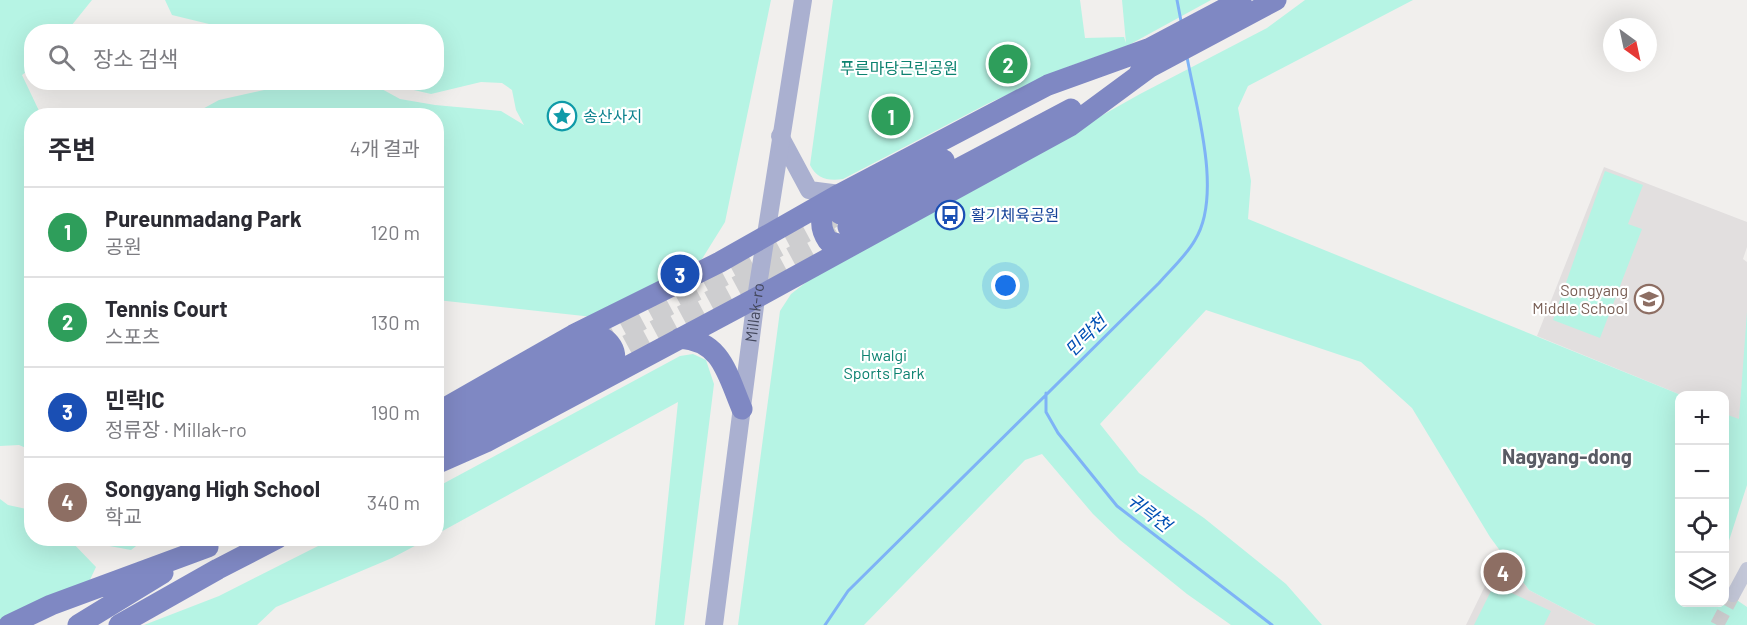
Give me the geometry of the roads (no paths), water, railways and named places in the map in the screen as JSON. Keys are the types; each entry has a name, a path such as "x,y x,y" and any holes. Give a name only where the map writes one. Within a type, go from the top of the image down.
{"highway":[{"path":"1208,26 1240,0"},
{"path":"444,424 602,360 680,338 756,298 844,220 1037,111 1149,58 1208,26 1276,0"},
{"path":"444,408 573,334 720,262 767,234 844,220 1070,126 1149,58"},
{"path":"444,448 602,360 616,358 609,342 599,334 573,334"},
{"path":"680,338 697,339 711,346 723,364 742,409"},
{"path":"444,460 486,442 602,360"},
{"path":"9,625 51,605 208,546"},
{"path":"78,625 211,546"},
{"path":"119,625 263,546"},
{"path":"141,625 218,569"}],"main road":[{"name":"Millak-ro","path":"714,625 756,298 802,0"},
{"path":"780,136 809,190 844,220"}],"street":[{"path":"1733,595 1747,569"}],"waterway":[{"name":"민락천","path":"1177,0 1181,21"},
{"name":"민락천","path":"825,625 848,591 1159,283 1195,240 1203,221 1207,199 1207,176 1201,125 1187,57"},
{"name":"귀락천","path":"1046,393 1046,412 1058,433 1117,506 1272,625"}],"tunnel":[{"path":"596,344 837,215"},
{"path":"600,360 848,227"},
{"path":"1717,625 1733,595"}],"place":[{"name":"Tennis Court","path":"1008,64"},
{"name":"송산사지","path":"562,116"},
{"name":"Pureunmadang Park","path":"891,116"},
{"name":"활기체육공원","path":"950,215"},
{"name":"민락IC","path":"680,274"},
{"name":"Songyang Middle School","path":"1649,299"},
{"name":"Songyang High School","path":"1503,572"}],"district":[{"name":"Nagyang-dong","path":"1567,457"}],"park label":[{"name":"푸른마당근린공원","path":"899,68"},
{"name":"Hwalgi Sports Park","path":"884,364"}]}
